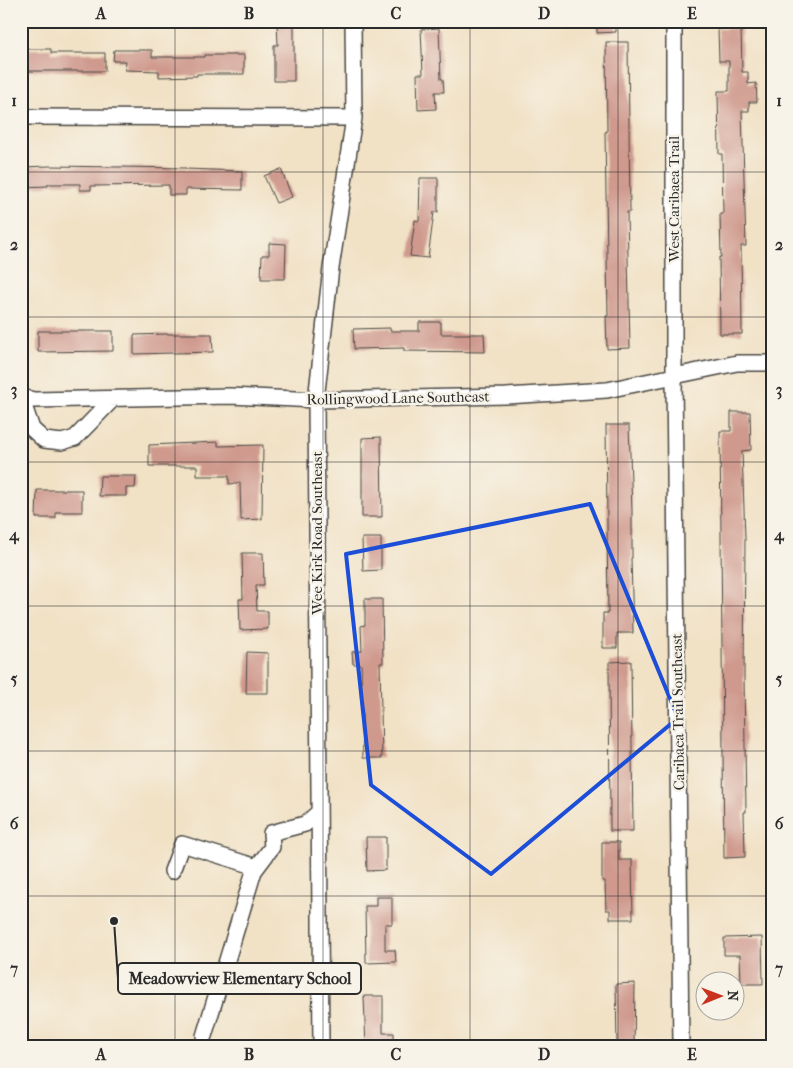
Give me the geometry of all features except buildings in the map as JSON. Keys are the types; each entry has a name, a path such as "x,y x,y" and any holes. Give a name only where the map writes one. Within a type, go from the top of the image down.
{"street":[{"name":"Wee Kirk Road Southeast","path":"321,1047 316,400 330,268 354,118 353,21"},
{"name":"West Caribaea Trail","path":"674,21 674,377"},
{"path":"21,117 354,118"},
{"name":"Rollingwood Lane Southeast","path":"21,397 34,400 230,396 316,400 506,396 598,391 737,363 772,363"},
{"name":"Caribaea Trail Southeast","path":"674,377 681,1047"},
{"path":"21,397 32,428 44,440 62,442 75,438 113,399"},
{"path":"204,1036 254,872 272,846 271,833 305,824 319,812"},
{"path":"172,871 182,844 258,867"}],"highlighted area":[{"path":"590,504 678,718 491,874 371,785 346,554"}],"place":[{"name":"Meadowview Elementary School","path":"114,921"}]}
